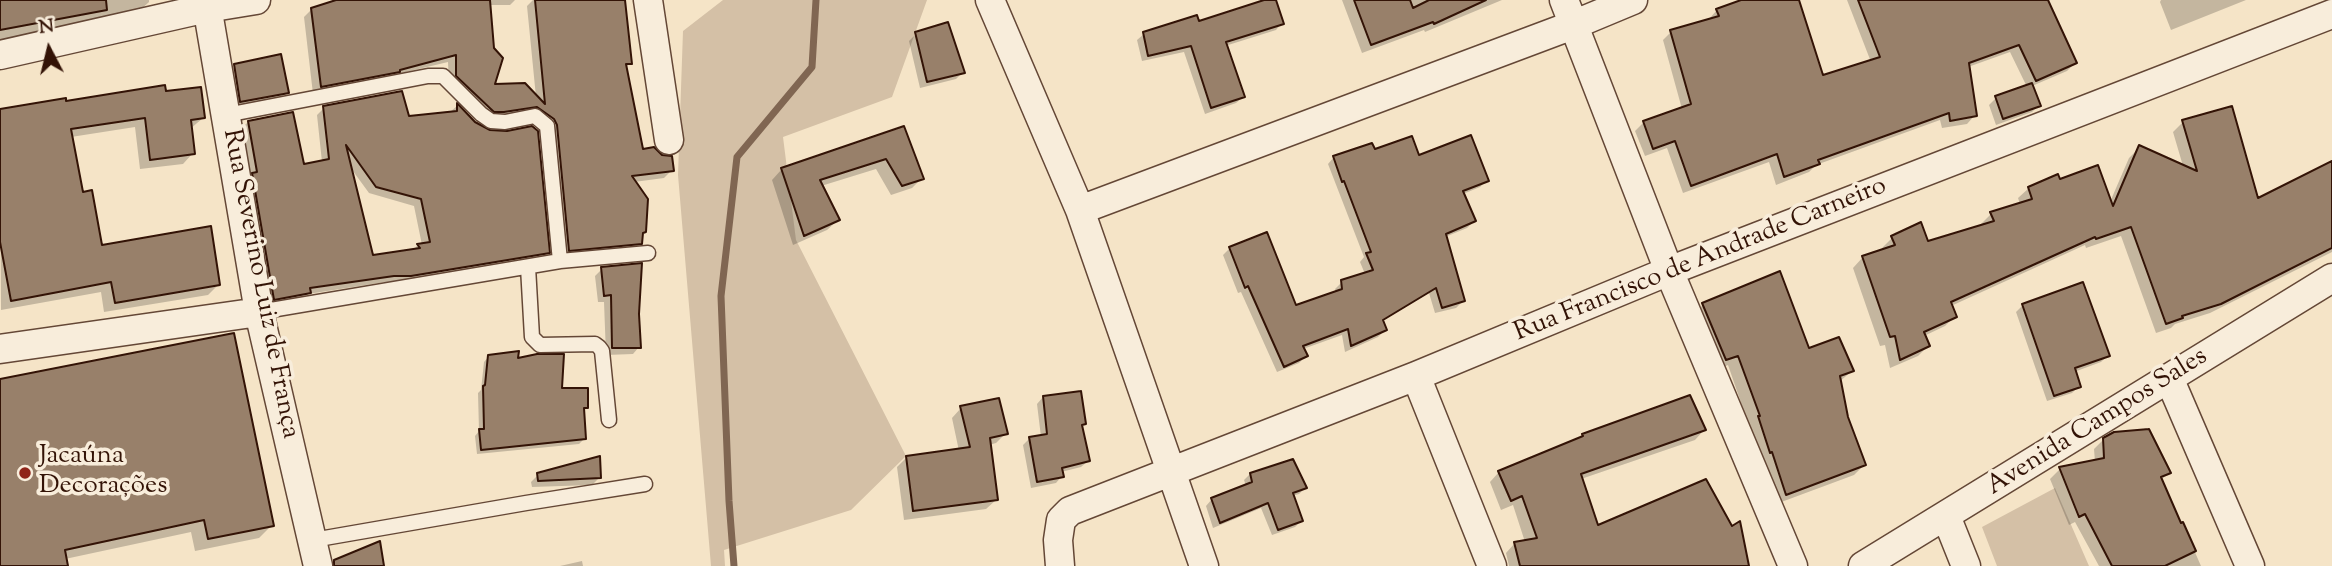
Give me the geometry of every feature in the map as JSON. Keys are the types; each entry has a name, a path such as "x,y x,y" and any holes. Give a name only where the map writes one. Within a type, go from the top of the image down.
{"street":[{"path":"0,55 207,4 256,0"},
{"path":"648,0 668,140"},
{"path":"990,0 1080,210 1204,566"},
{"path":"1080,210 1569,12 1633,0"},
{"name":"Rua Severino Luiz de França","path":"207,4 259,312 316,553"},
{"path":"1569,12 1670,271 1793,566"},
{"name":"Rua Francisco de Andrade Carneiro","path":"1060,566 1058,540 1061,520 1070,511 1416,376 1670,271 2332,14"},
{"name":"Avenida Campos Sales","path":"1863,566 2332,278"},
{"path":"0,349 259,312"},
{"path":"1416,376 1492,566"},
{"path":"2169,378 2250,566"},
{"path":"1946,516 1966,566"}],"lane":[{"path":"226,115 443,76 491,121 505,122 535,116 547,126 560,261"},
{"path":"259,312 560,261 648,253"},
{"path":"528,267 532,337 540,345 594,344 599,347 602,351 609,420"},
{"path":"316,553 526,502 645,484"}],"shaded area":[{"path":"723,0 927,0 892,97 783,137 796,240 906,456 851,510 724,550 725,566 711,566 678,175 683,31"},
{"path":"2055,488 2089,566 1997,566 1982,527"}],"building":[{"path":"0,0 106,0 107,10 0,30"},
{"path":"336,0 490,0 494,48 503,58 495,84 525,83 545,104 535,0 625,0 632,64 626,64 643,149 654,147 662,155 672,156 674,171 632,176 648,199 646,232 643,233 642,244 569,251 557,125 554,119 537,107 494,112 456,76 456,55 400,72 321,87 311,8"},
{"path":"1264,0 1276,0 1284,24 1226,42 1245,97 1211,108 1191,46 1148,56 1143,32 1197,15 1199,21"},
{"path":"1354,0 1410,0 1413,8 1429,0 1486,0 1434,24 1433,22 1371,45"},
{"path":"1741,0 1799,0 1823,75 1880,57 1858,0 2048,0 2077,63 2036,81 2019,45 1969,63 1977,116 1950,121 1949,113 1818,160 1820,164 1784,177 1777,154 1691,186 1675,141 1653,149 1643,121 1691,104 1670,30 1719,16 1716,9"},
{"path":"948,22 965,73 927,82 915,32"},
{"path":"281,54 289,93 240,102 234,64"},
{"path":"2032,83 2041,106 2003,119 1995,96"},
{"path":"165,85 166,91 201,87 205,118 191,120 195,154 150,160 145,118 71,129 83,192 92,190 102,245 211,226 220,285 115,303 111,282 11,301 0,242 0,109"},
{"path":"402,91 409,116 457,111 457,103 475,122 490,130 507,131 532,126 538,131 550,253 411,276 310,288 311,293 274,300 252,173 257,172 248,121 293,112 304,164 329,159 323,106","holes":["346,145 376,187 421,199 430,242 417,244 420,248 373,255"]},
{"path":"2232,106 2258,198 2332,161 2332,248 2221,304 2166,324 2131,227 2096,239 2095,237 1951,302 1957,317 1924,332 1930,346 1900,360 1895,336 1890,337 1862,256 1895,245 1891,236 1921,222 1928,241 1994,221 1990,212 2032,199 2028,187 2058,174 2060,179 2098,165 2113,206 2139,145 2197,171 2182,120"},
{"path":"904,126 924,179 902,186 886,159 820,180 840,220 804,236 781,168"},
{"path":"1471,135 1489,181 1463,191 1476,221 1446,234 1465,301 1442,308 1436,288 1383,320 1387,330 1351,346 1348,329 1303,346 1308,356 1284,367 1248,286 1245,288 1229,247 1267,232 1296,305 1342,289 1341,280 1373,270 1366,253 1371,252 1333,156 1372,143 1375,149 1412,136 1419,155"},
{"path":"642,263 639,314 641,348 612,348 611,295 604,296 601,267"},
{"path":"1780,271 1809,348 1839,337 1854,371 1840,376 1848,417 1866,465 1786,495 1738,356 1726,360 1702,303"},
{"path":"2083,282 2110,356 2075,368 2081,387 2054,396 2022,304"},
{"path":"234,333 274,526 208,539 204,520 65,550 68,566 0,566 0,379"},
{"path":"519,351 518,358 537,354 564,354 562,388 588,388 588,408 584,408 586,439 481,450 479,429 484,429 483,386 488,355"},
{"path":"1081,391 1086,424 1082,425 1090,461 1062,468 1064,477 1037,482 1029,437 1047,434 1043,396"},
{"path":"1690,395 1706,430 1581,474 1598,525 1706,479 1732,526 1740,521 1749,566 1520,566 1514,542 1537,538 1522,496 1511,501 1498,471 1583,436 1582,434"},
{"path":"999,398 1008,434 990,438 998,500 913,511 906,456 970,447 960,406"},
{"path":"2149,429 2171,473 2161,477 2196,551 2165,566 2112,566 2085,514 2079,517 2059,467 2104,458 2103,438 2114,432"},
{"path":"600,456 601,478 538,481 537,473"},
{"path":"1293,459 1307,488 1293,493 1303,521 1278,530 1268,503 1220,523 1211,498 1252,482 1250,473"},
{"path":"380,541 384,566 334,566 334,560"}],"waterway":[{"path":"734,566 721,296 737,157 812,67 816,0"}],"place":[{"name":"Jacaúna Decorações","path":"25,473"}]}
